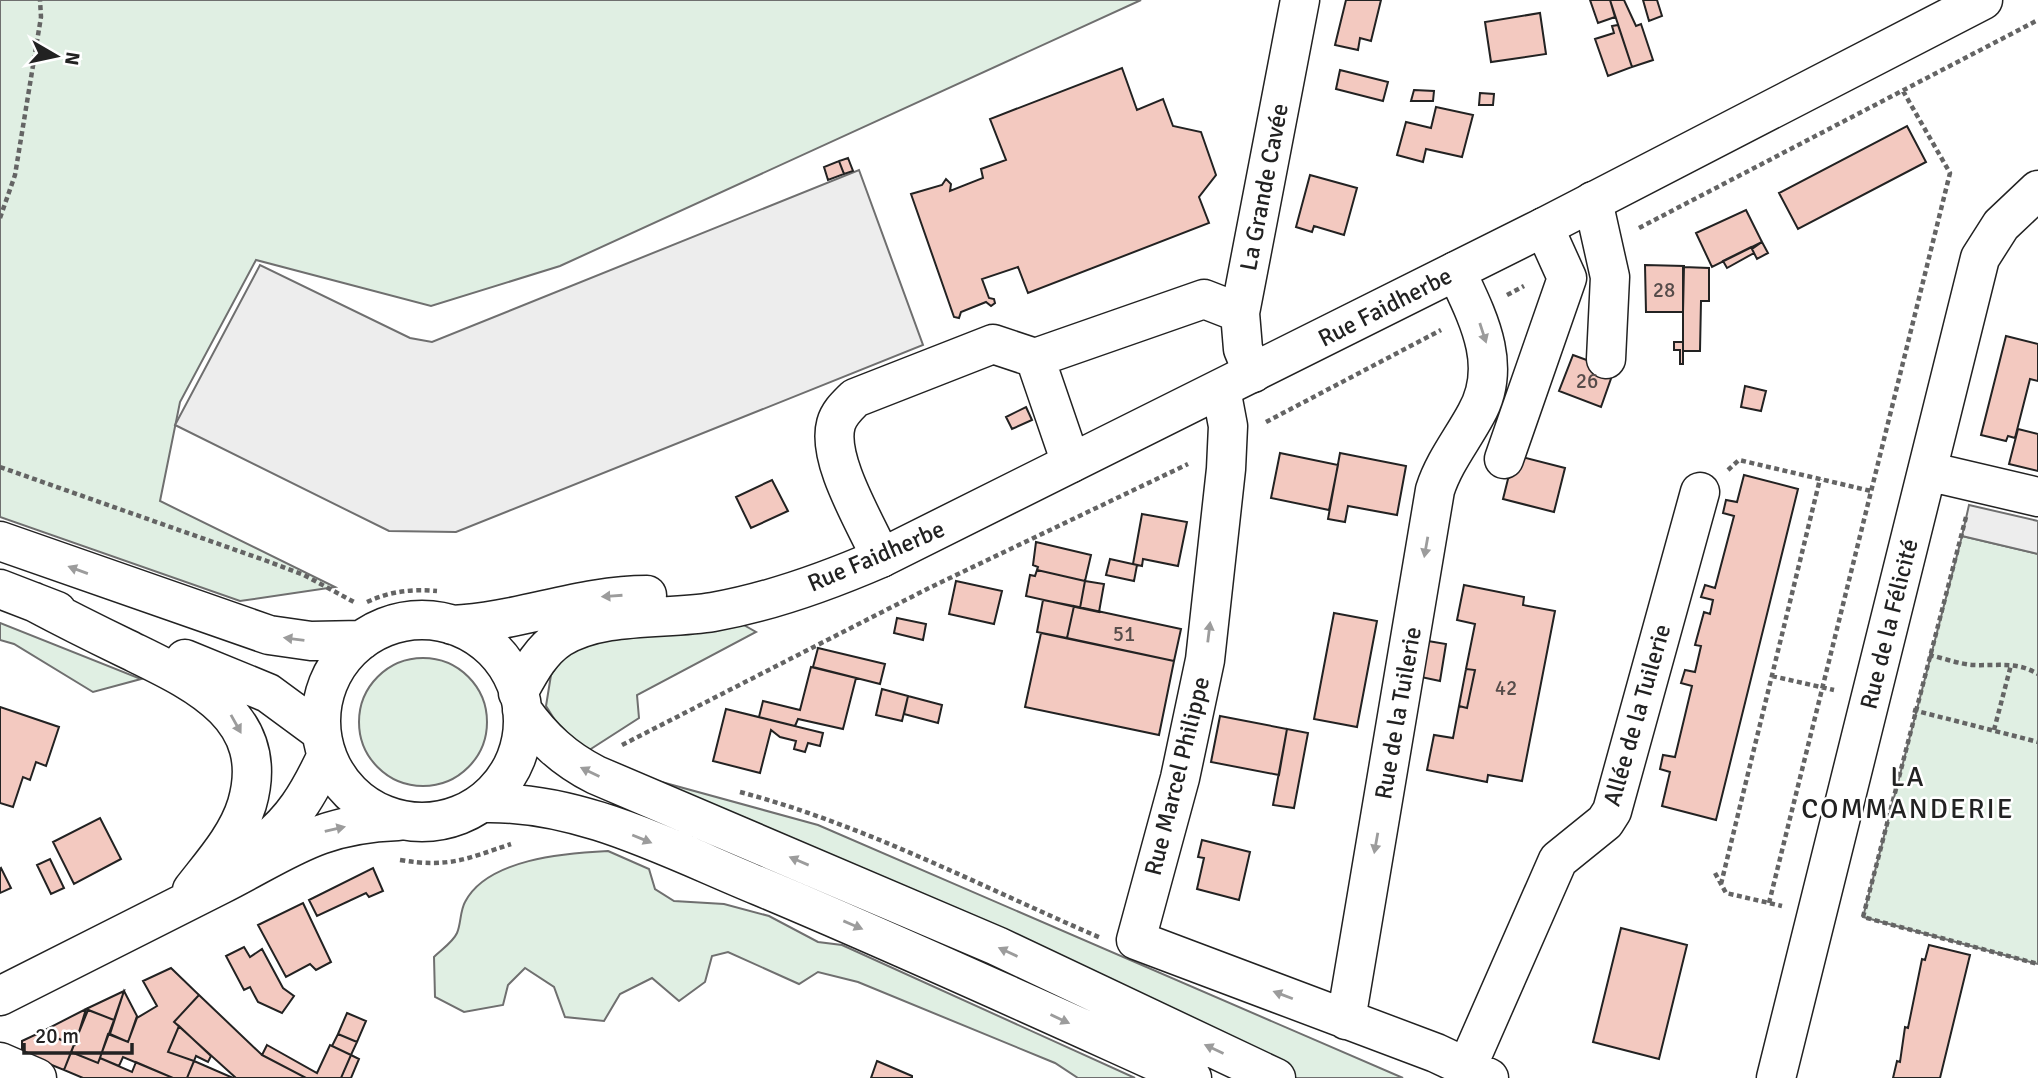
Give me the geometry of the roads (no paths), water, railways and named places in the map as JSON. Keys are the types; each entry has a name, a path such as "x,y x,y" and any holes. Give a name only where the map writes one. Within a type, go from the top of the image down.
{"main road":[{"name":"La Grande Cavée","path":"1237,381 1243,349 1240,313 1300,0"},
{"name":"Rue Faidherbe","path":"520,701 539,658 559,639 575,631 613,622 715,611 817,583 881,558 1544,227 1983,0"},
{"name":"Rue de la Félicité","path":"1776,1078 1980,258 2001,225 2038,190"},
{"path":"1593,201 1610,277 1606,359"},
{"path":"1504,459 1567,278 1544,227"},
{"name":"Rue de la Tuilerie","path":"1346,1020 1435,490 1447,460 1479,410 1487,381 1487,344 1456,271"},
{"path":"881,558 835,453 835,430 842,411 855,398 993,344 1035,358 1204,299 1240,313"},
{"path":"1035,358 1071,463"},
{"name":"Rue Marcel Philippe","path":"1237,381 1226,410 1228,445 1205,660 1180,778 1136,940 1346,1020"},
{"path":"1927,471 2038,497"},
{"name":"Allée de la Tuilerie","path":"1478,1073 1558,860 1605,822 1612,811 1700,492"},
{"path":"0,541 269,635 311,641 378,632 429,620 452,625 489,646 510,672 520,701 522,731 514,762 504,780 482,803 444,820 360,823 314,835 178,901 0,996"},
{"name":"Rue Faidherbe","path":"452,625 514,619 604,596 778,594"},
{"path":"17,595 247,683 284,703 324,744 337,776 361,802 381,814 403,821"},
{"path":"17,595 193,682 222,703 233,717 249,754 250,788 247,805 230,840 178,901"},
{"path":"178,901 261,844 292,819 310,791 324,744 324,697 332,675 345,656 378,632"},
{"path":"520,701 559,752 596,775 997,946 1276,1078"},
{"path":"482,803 527,803 560,809 613,827 860,928 1192,1078"},
{"path":"1346,1020 1478,1073"},
{"path":"0,1062 37,1078"}],"district":[{"name":"LA COMMANDERIE","path":"1908,792"}]}
